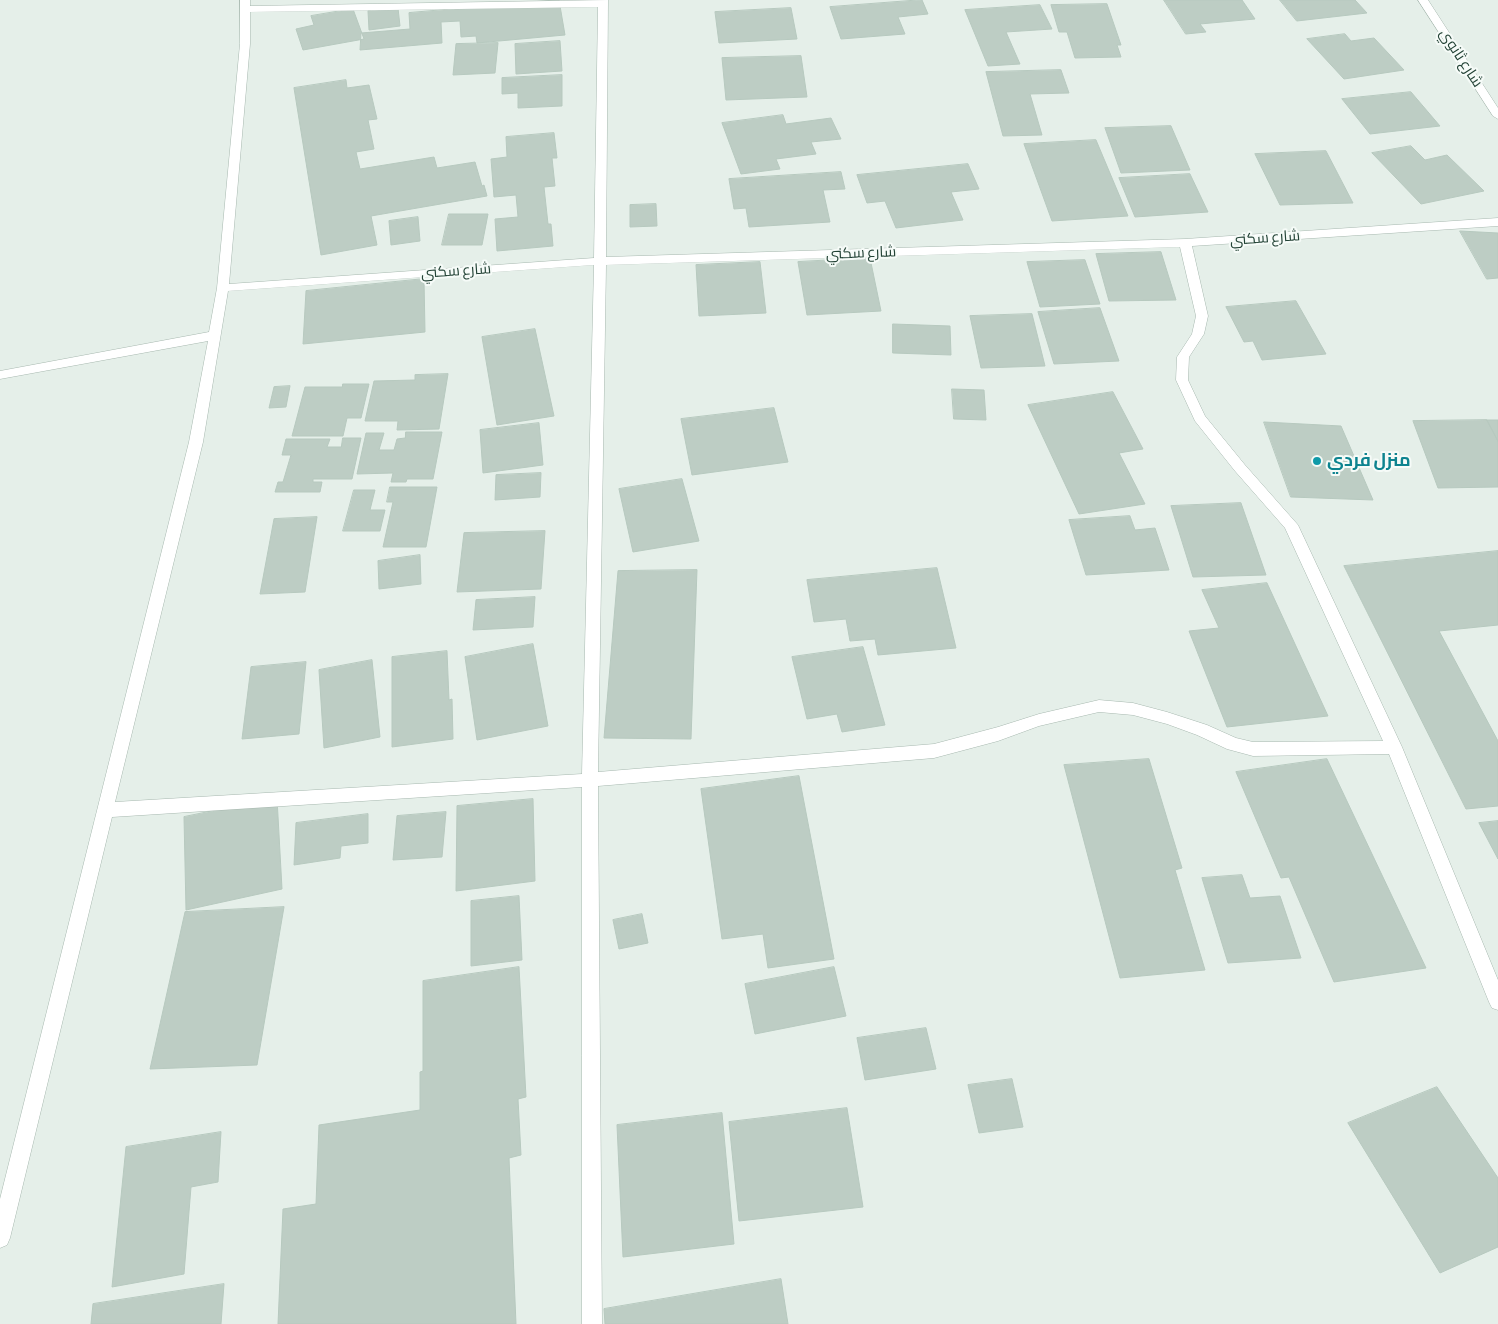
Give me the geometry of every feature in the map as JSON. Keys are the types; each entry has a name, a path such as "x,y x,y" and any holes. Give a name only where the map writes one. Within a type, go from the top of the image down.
{"street":[{"name":"شارع ثانوي","path":"1423,0 1498,116"},
{"path":"0,1238 196,442 223,288 244,53 245,4 603,2 590,780 592,1324"},
{"name":"شارع سكني","path":"223,288 600,261 1186,244 1498,222"},
{"path":"1186,244 1202,316 1198,334 1183,357 1182,380 1200,418 1240,468 1291,525 1394,747 1498,1002"},
{"path":"0,375 216,335"},
{"path":"105,810 590,780 934,751 998,734 1039,720 1099,706 1132,709 1167,718 1202,730 1233,744 1253,749 1394,747"}],"building":[{"path":"559,0 565,35 477,43 476,36 461,37 460,21 441,22 442,43 360,50 361,33 410,29 409,13"},
{"path":"922,0 928,14 898,17 905,34 841,39 830,7"},
{"path":"1164,0 1242,0 1255,19 1200,24 1206,32 1186,34"},
{"path":"1280,0 1355,0 1367,13 1297,21"},
{"path":"1107,4 1121,45 1117,45 1121,57 1075,58 1067,32 1059,32 1051,5"},
{"path":"1040,5 1052,29 1006,32 1020,64 988,66 965,10"},
{"path":"398,8 400,26 369,30 368,11"},
{"path":"791,8 797,39 719,43 715,12"},
{"path":"353,9 364,39 303,50 296,29 314,25 311,16"},
{"path":"1345,34 1351,41 1374,38 1404,70 1344,79 1307,39"},
{"path":"560,41 562,71 516,74 515,44"},
{"path":"498,43 495,73 453,75 456,44"},
{"path":"801,56 807,97 726,100 722,58"},
{"path":"1061,70 1069,93 1030,94 1042,135 1003,136 986,72"},
{"path":"562,75 562,106 518,108 518,93 502,94 502,78"},
{"path":"346,80 347,88 369,85 377,119 368,120 374,149 356,152 360,169 434,157 437,168 475,162 487,196 371,216 377,245 321,255 294,88"},
{"path":"1411,92 1440,126 1370,134 1342,99"},
{"path":"783,115 786,124 831,118 841,139 811,142 816,154 776,159 780,169 741,174 722,123"},
{"path":"1171,126 1190,170 1121,173 1105,128"},
{"path":"554,133 557,158 552,158 555,186 544,187 548,224 551,224 553,246 497,251 495,219 518,217 516,195 494,197 491,159 507,157 506,137"},
{"path":"1096,140 1128,216 1052,221 1024,144"},
{"path":"1411,146 1425,160 1447,155 1484,191 1421,204 1372,153"},
{"path":"1326,151 1353,203 1280,205 1255,154"},
{"path":"968,164 979,189 951,192 963,220 896,228 885,201 867,203 857,175"},
{"path":"841,172 845,189 823,190 830,222 749,227 746,208 734,209 729,179"},
{"path":"1190,174 1208,212 1135,217 1119,178"},
{"path":"656,204 657,226 630,227 630,205"},
{"path":"449,214 488,214 482,245 442,245"},
{"path":"418,217 420,241 391,245 389,221"},
{"path":"1460,231 1498,233 1498,278 1487,279"},
{"path":"1161,252 1176,300 1109,301 1096,254"},
{"path":"870,258 881,311 807,315 798,262"},
{"path":"1085,260 1100,304 1040,307 1027,262"},
{"path":"760,262 766,313 699,316 696,265"},
{"path":"424,279 425,332 303,344 306,291"},
{"path":"1296,301 1326,354 1262,360 1253,341 1244,342 1226,307"},
{"path":"1100,308 1119,361 1054,364 1038,312"},
{"path":"1032,314 1045,366 981,368 970,316"},
{"path":"893,324 950,326 951,355 893,353"},
{"path":"535,329 554,416 497,425 482,337"},
{"path":"448,374 439,429 397,430 398,421 365,421 374,381 415,380 415,375"},
{"path":"343,384 369,384 361,418 347,418 343,436 292,436 305,387 342,387"},
{"path":"290,386 286,407 269,408 274,387"},
{"path":"952,389 984,390 986,420 954,419"},
{"path":"1113,392 1143,449 1119,453 1145,504 1079,514 1028,405"},
{"path":"774,408 788,462 692,475 681,419"},
{"path":"1487,420 1498,420 1498,441"},
{"path":"1487,420 1498,441 1498,487 1438,488 1413,421"},
{"name":"منزل فردي","path":"1264,422 1341,426 1373,500 1291,497"},
{"path":"539,423 543,465 483,473 480,430"},
{"path":"406,432 442,432 433,479 407,479 406,482 391,482 393,473 357,474 366,433 384,433 379,450 394,450 397,439 405,438"},
{"path":"343,438 361,438 352,479 313,479 313,482 322,482 320,492 275,492 278,482 283,482 291,455 282,455 286,439 330,439 327,447 341,447"},
{"path":"541,473 540,497 495,500 496,475"},
{"path":"682,479 699,541 633,552 619,489"},
{"path":"390,487 437,487 426,547 383,547 393,502 387,502"},
{"path":"354,490 375,490 370,510 385,510 380,531 343,531"},
{"path":"1241,503 1266,575 1193,577 1171,506"},
{"path":"1130,516 1135,530 1155,528 1169,570 1086,575 1069,520"},
{"path":"317,517 305,592 260,594 274,519"},
{"path":"545,531 541,589 457,592 464,533"},
{"path":"1498,551 1498,625 1439,631 1498,741 1498,806 1466,809 1344,566"},
{"path":"420,555 421,584 379,589 378,561"},
{"path":"937,568 956,648 878,655 875,639 850,641 846,619 814,622 807,580"},
{"path":"697,570 691,739 604,738 618,571"},
{"path":"1267,583 1328,716 1227,727 1189,631 1219,628 1202,590"},
{"path":"535,597 533,627 473,630 476,600"},
{"path":"533,644 548,726 477,740 465,657"},
{"path":"863,647 885,725 842,732 837,714 807,719 792,657"},
{"path":"447,651 449,700 452,699 453,739 392,747 392,657"},
{"path":"372,660 380,737 324,748 319,670"},
{"path":"306,662 299,734 242,739 251,667"},
{"path":"1149,759 1182,868 1175,870 1205,970 1120,978 1064,765"},
{"path":"1327,759 1426,968 1334,982 1289,877 1281,878 1236,772"},
{"path":"799,776 834,959 768,968 763,934 722,939 701,789"},
{"path":"277,798 282,889 186,910 184,817"},
{"path":"533,799 535,881 456,891 457,806"},
{"path":"446,812 442,857 393,860 397,816"},
{"path":"368,814 368,843 341,846 340,858 294,865 296,823"},
{"path":"1498,821 1498,859 1479,823"},
{"path":"1242,875 1250,898 1280,896 1301,958 1228,963 1202,878"},
{"path":"519,896 522,960 471,966 471,901"},
{"path":"284,907 257,1065 150,1069 185,912"},
{"path":"642,914 648,943 619,949 613,920"},
{"path":"519,967 526,1097 518,1099 521,1155 509,1158 516,1324 278,1324 283,1209 316,1204 319,1125 420,1110 420,1072 423,1071 423,981"},
{"path":"834,967 846,1016 755,1034 745,984"},
{"path":"926,1028 936,1069 865,1080 857,1038"},
{"path":"1012,1079 1023,1127 979,1133 968,1085"},
{"path":"1437,1087 1498,1178 1498,1247 1440,1273 1348,1123"},
{"path":"847,1108 863,1207 739,1221 729,1122"},
{"path":"722,1113 734,1244 623,1257 617,1125"},
{"path":"221,1132 218,1182 191,1187 184,1274 112,1287 126,1147"},
{"path":"781,1279 788,1324 605,1324 604,1309"},
{"path":"224,1284 221,1324 91,1324 93,1304"}],"place":[{"name":"منزل فردي","path":"1317,461"}]}
